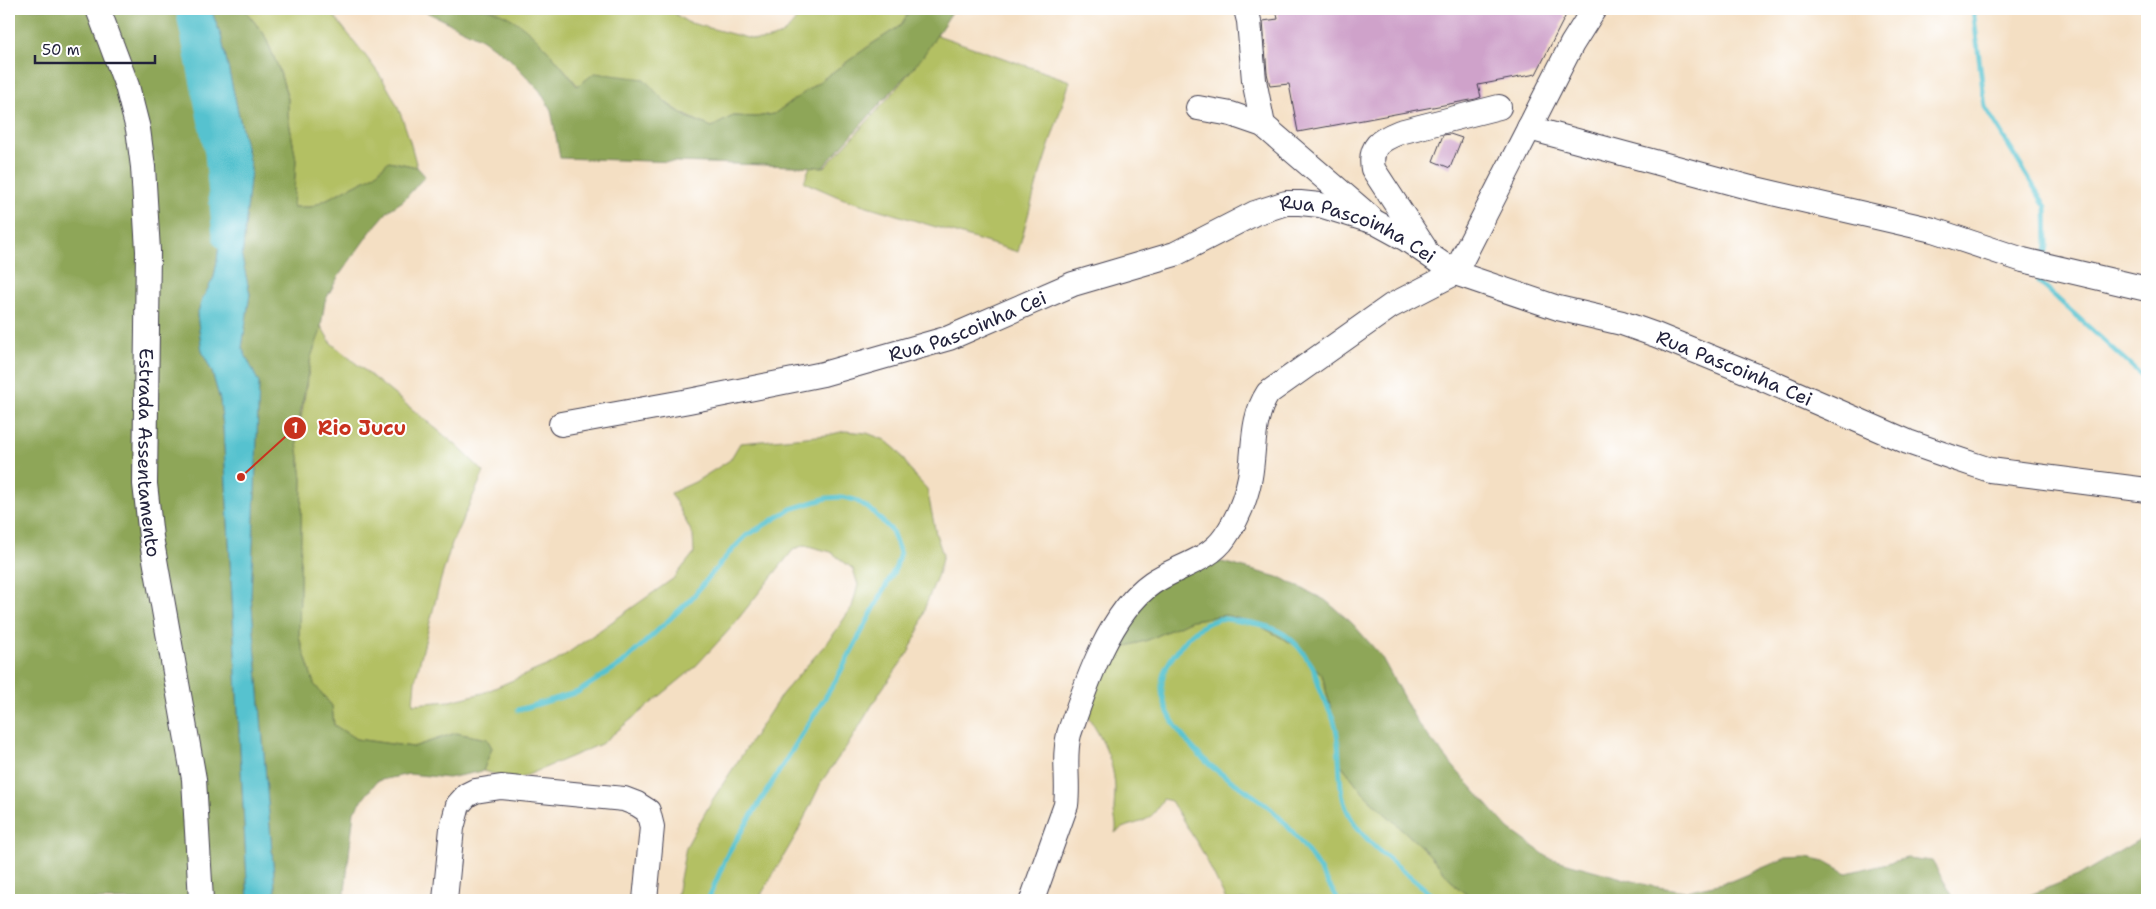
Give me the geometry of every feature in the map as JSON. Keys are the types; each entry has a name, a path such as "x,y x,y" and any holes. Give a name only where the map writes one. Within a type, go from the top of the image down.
{"street":[{"name":"Estrada Assentamento","path":"98,9 127,86 138,129 143,167 148,251 145,484 151,537 194,779 201,900"},
{"path":"1246,9 1249,21 1254,80 1263,125"},
{"path":"1032,900 1066,804 1068,790 1066,746 1069,734 1095,664 1111,631 1132,602 1150,584 1206,554 1219,545 1225,536 1242,504 1250,478 1256,420 1261,404 1268,393 1392,306 1455,273 1572,44 1594,9"},
{"path":"1198,108 1231,114 1263,125 1375,222"},
{"path":"1429,255 1373,169 1371,157 1376,145 1385,138 1400,132 1499,108"},
{"path":"1529,128 1751,188 1933,230 2023,260 2147,290"},
{"name":"Rua Pascoinha Cei","path":"561,424 823,374 949,338 1073,284 1175,254 1255,213 1286,203 1320,205 1375,222 1455,273 1558,308 1622,323 1639,329 1743,370 1908,442 1981,467 2023,475 2147,490"},
{"path":"445,900 452,828 458,805 467,795 475,791 501,787 624,800 637,804 648,811 652,827 645,900"}],"green space":[{"path":"480,8 501,13 514,20 538,40 577,86 595,73 644,79 667,104 687,117 712,127 733,116 756,117 774,114 900,26 911,9 954,9 921,59 823,167 560,158 551,110 540,91 510,59 482,39 420,9"},
{"path":"9,9 176,9 208,87 224,137 228,168 217,261 214,277 202,300 197,315 202,351 212,372 220,400 223,427 248,900 9,900"},
{"path":"211,9 244,9 264,34 279,69 288,99 288,116 296,160 293,207 311,207 373,176 389,161 417,167 425,176 403,201 389,210 371,231 338,277 325,301 320,333 311,357 297,443 302,478 299,637 314,684 332,706 334,725 356,739 413,747 456,733 487,739 492,748 483,771 448,778 409,774 377,781 354,811 344,900 276,900 251,596 259,384 242,348 250,294 242,258 251,169 221,36"},
{"path":"244,9 329,9 371,63 393,97 404,123 417,167 389,161 373,176 311,207 293,207 296,160 288,116 288,98 279,69 264,34"},
{"path":"487,9 668,9 687,22 755,40 763,40 783,33 794,23 801,9 911,9 900,26 774,114 756,117 733,116 712,127 674,108 658,96 644,79 627,79 578,86 538,41 515,23"},
{"path":"937,35 1070,81 1037,183 1018,252 841,198 804,182 810,166 825,167 898,87"},
{"path":"321,326 331,343 456,445 484,472 452,543 415,681 413,704 450,701 483,693 555,662 674,578 694,553 693,535 671,493 695,482 730,460 740,443 828,435 845,431 867,433 885,440 898,451 913,474 927,489 936,534 943,555 919,630 908,653 822,781 796,835 758,900 676,900 686,847 711,802 782,694 831,638 852,607 858,585 853,569 831,552 804,545 793,550 730,629 693,669 601,744 516,780 483,771 492,748 487,739 456,733 413,747 356,739 334,725 332,706 314,684 299,637 302,478 297,443 311,357"},
{"path":"1222,562 1281,578 1325,600 1352,623 1381,656 1418,724 1458,772 1509,829 1549,858 1651,886 1686,891 1731,881 1786,858 1808,857 1825,861 1847,873 1907,858 1932,861 1955,900 1477,900 1457,887 1429,854 1365,795 1340,763 1337,731 1322,675 1296,646 1255,623 1226,615 1192,620 1148,640 1106,654 1131,603 1198,564"},
{"path":"1226,615 1255,623 1296,646 1322,675 1337,731 1340,763 1365,795 1429,854 1457,887 1477,900 1226,900 1202,851 1171,801 1163,799 1151,816 1141,822 1122,828 1115,833 1113,771 1098,733 1087,715 1106,654 1148,640 1192,620"},
{"path":"2147,835 2147,900 2017,900 2078,876"}],"water":[{"path":"176,9 211,9 221,36 251,169 242,258 250,294 242,348 259,383 251,596 276,900 248,900 223,427 220,400 212,372 202,351 197,315 202,300 214,277 228,168 224,137 208,87"}],"building":[{"path":"1276,9 1562,9 1565,17 1536,74 1478,85 1481,97 1476,99 1298,132 1289,84 1270,86 1267,73 1263,21 1278,19"},
{"path":"1450,134 1462,138 1450,168 1433,161 1443,135"}],"waterway":[{"path":"190,9 219,153 227,236"},
{"path":"1973,9 1985,107 2046,207 2047,246 2044,260"},
{"path":"2042,271 2039,282 2147,380"},
{"path":"518,710 578,692 624,662 690,600 730,552 746,536 791,509 827,498 842,497 855,500 871,510 892,531 900,553 896,567 836,680 728,853 708,900"},
{"path":"1338,900 1310,854 1275,813 1260,800 1210,765 1190,746 1172,721 1162,693 1162,679 1167,666 1188,637 1210,622 1226,619 1267,626 1291,639 1304,654 1313,668 1335,723 1343,797 1351,818 1380,852 1437,900"}],"place":[{"name":"Rio Jucu","path":"241,477"}]}
